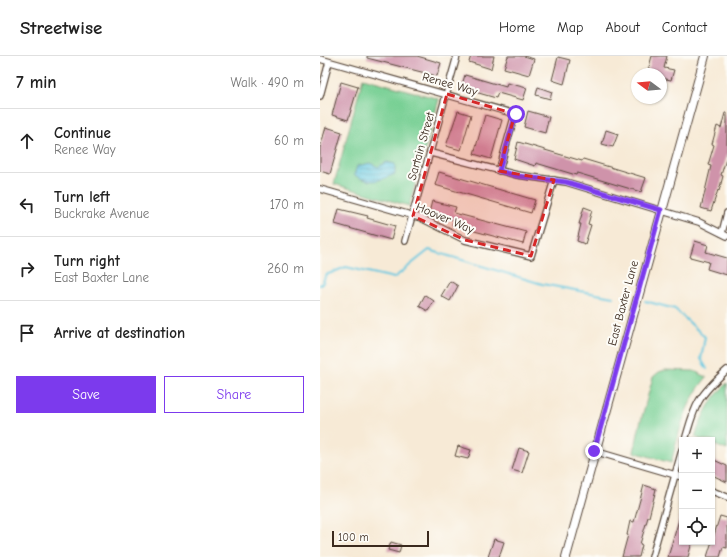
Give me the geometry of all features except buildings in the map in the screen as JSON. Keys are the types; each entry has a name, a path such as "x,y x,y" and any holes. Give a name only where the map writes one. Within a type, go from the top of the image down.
{"main road":[{"name":"East Baxter Lane","path":"566,557 594,451 705,56"}],"street":[{"name":"Sartain Street","path":"405,241 431,153 457,56"},
{"name":"Renee Way","path":"320,59 516,114 499,171"},
{"path":"320,96 330,62"},
{"path":"431,153 517,176 566,182 700,222 724,234 727,213"},
{"name":"Hoover Way","path":"320,189 421,218 465,240 531,256 554,180"},
{"path":"686,437 691,417 699,401 709,388 727,370"},
{"path":"594,451 679,476"},
{"path":"652,557 679,460"},
{"path":"715,492 727,497"}],"highlighted area":[{"path":"447,94 515,114 499,171 554,180 531,256 465,240 413,216"}],"green space":[{"path":"363,78 439,99 409,206 334,184"},
{"path":"665,370 694,371 707,377 699,387 688,407 680,428 671,463 634,452 653,377 659,372"},
{"path":"727,383 727,450 715,445 715,437 695,437 707,408"}],"water":[{"path":"387,162 395,164 395,174 384,179 370,181 354,175 357,166 370,163 378,167"}],"waterway":[{"path":"320,285 322,284 326,275 346,267 394,278 429,250 542,284 613,297"},
{"path":"645,301 675,309 705,337 701,359 707,369"}],"route":[{"path":"516,114 499,171 517,176 566,182 661,210 594,451"}]}
